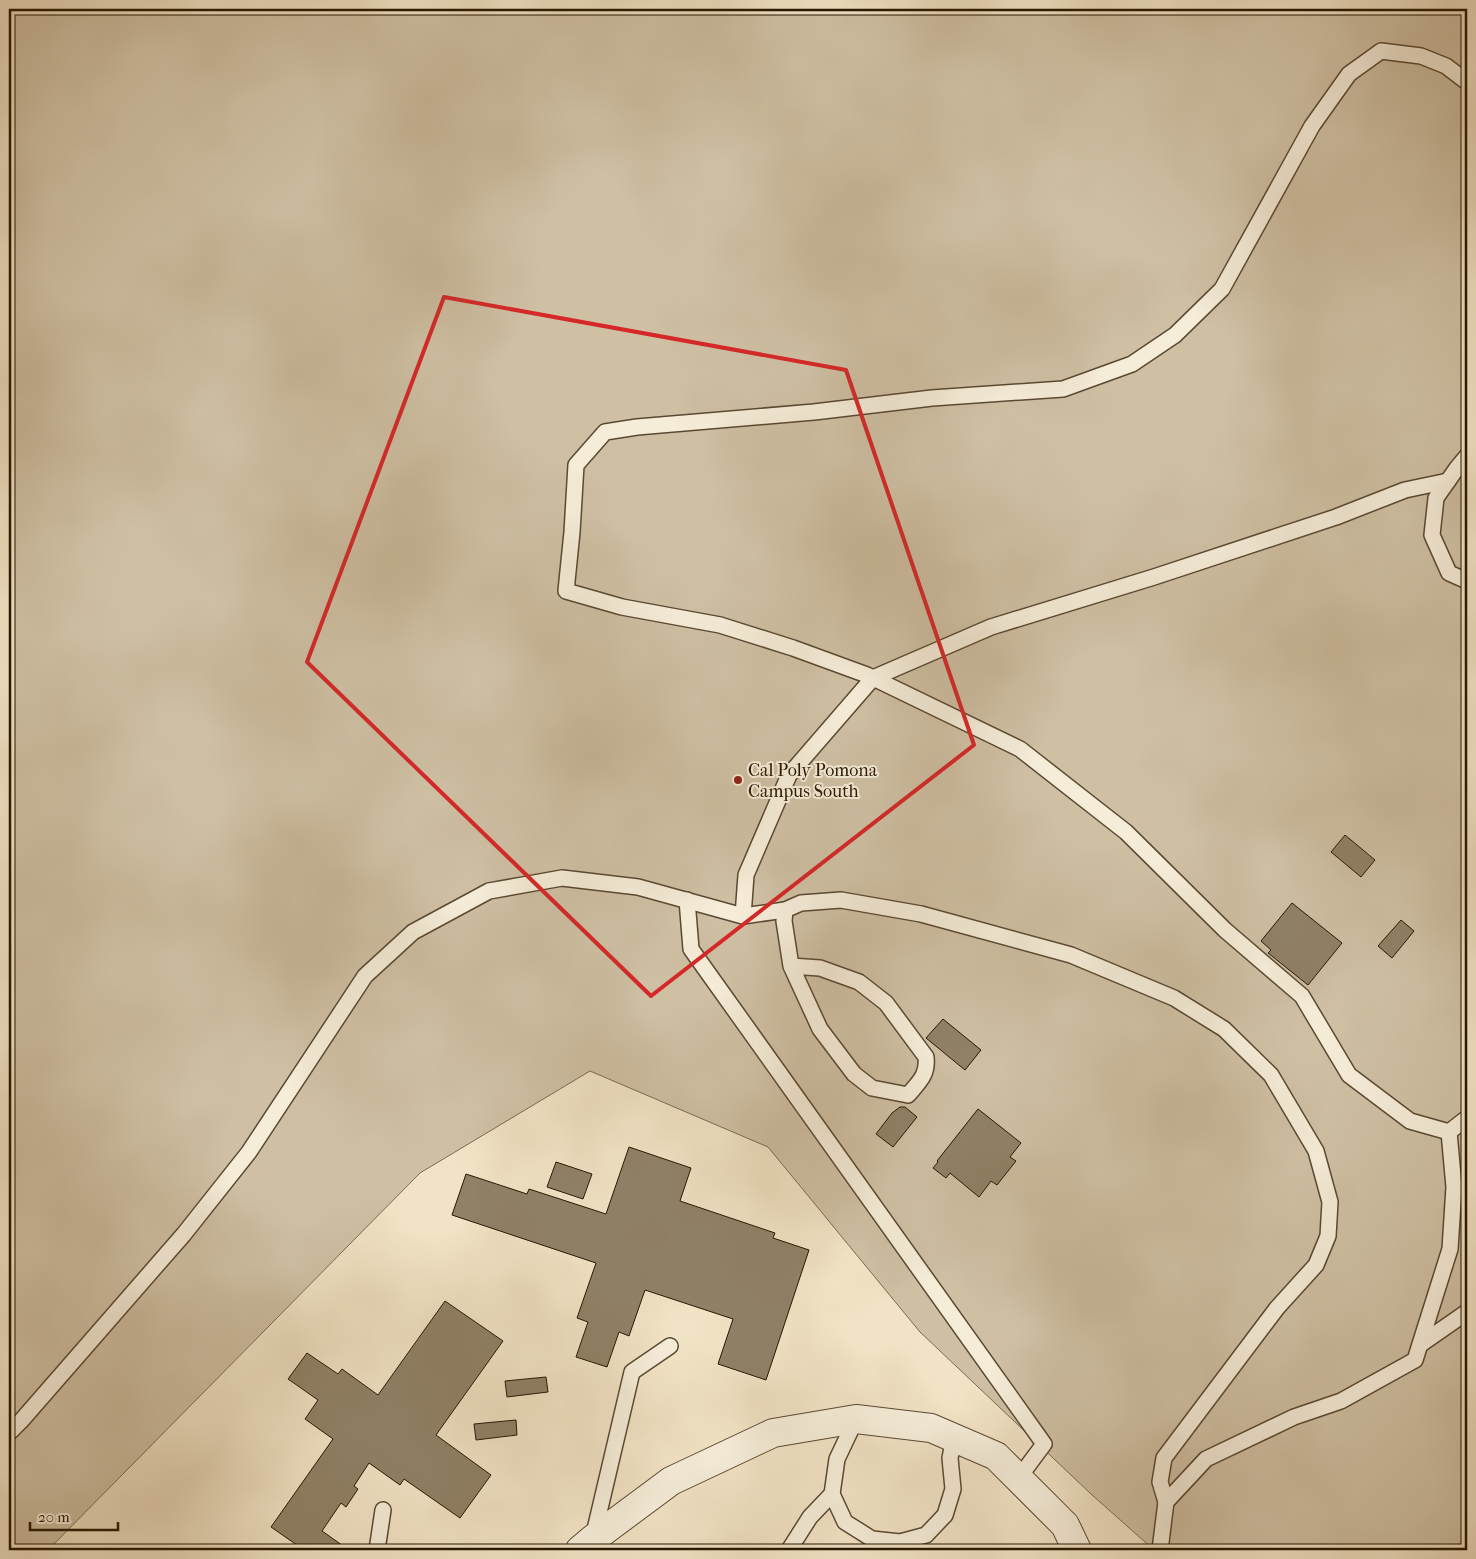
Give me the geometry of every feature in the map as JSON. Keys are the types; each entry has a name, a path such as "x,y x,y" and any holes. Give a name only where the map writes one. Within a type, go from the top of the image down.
{"street":[{"path":"586,1544 671,1481 773,1433 856,1419 931,1428 996,1456 1065,1525 1077,1550"}],"lane":[{"path":"1449,1132 1410,1122 1349,1075 1302,996 1225,930 1126,832 1020,749 873,678 793,648 720,625 622,607 566,590 576,465 605,432 638,427 814,412 932,398 1063,389 1132,364 1175,335 1222,290 1312,126 1349,74 1381,51 1421,56 1446,66 1467,82"},
{"path":"1467,456 1436,498 1432,535 1449,572 1467,581"},
{"path":"743,916 746,875 789,775 873,678 991,628 1336,518 1405,490 1448,481"},
{"path":"9,1433 184,1234 249,1152 365,976 413,932 489,891 562,878 638,887 743,916 786,910 802,903 841,900 921,914 1071,955 1174,998 1224,1029 1271,1074 1316,1151 1330,1202 1328,1236 1316,1265 1277,1308 1164,1458 1160,1482 1166,1502 1160,1550"},
{"path":"687,900 691,949 1044,1444 1018,1479"},
{"path":"786,910 784,921 791,966 820,1029 854,1074 872,1088 908,1095 923,1078 927,1068 926,1057 886,1003 859,982 820,968 791,966"},
{"path":"1449,1132 1467,1118"},
{"path":"1166,1502 1206,1459 1294,1417 1341,1401 1415,1360 1450,1249 1454,1187 1449,1132"},
{"path":"1421,1344 1467,1312"},
{"path":"586,1544 632,1372 670,1346"},
{"path":"856,1419 837,1459 832,1494 845,1522 872,1539 900,1542 926,1535 945,1515 953,1489 950,1458 954,1438"},
{"path":"789,1550 810,1517 832,1494"},
{"path":"377,1550 383,1510"}],"highlighted area":[{"path":"444,297 846,370 974,745 651,996 307,662"}],"shaded area":[{"name":"Cal Poly Pomona Campus South","path":"9,9 1467,9 1467,1550 1154,1550 1091,1494 920,1332 768,1147 590,1071 420,1173 48,1550 9,1550"}],"building":[{"path":"1345,835 1375,860 1361,877 1331,852"},
{"path":"1292,903 1342,943 1308,985 1268,953 1271,950 1261,941"},
{"path":"1401,920 1414,931 1392,958 1378,946"},
{"path":"943,1019 981,1050 965,1070 926,1038"},
{"path":"900,1107 905,1107 917,1117 893,1147 876,1134 892,1113"},
{"path":"978,1109 1021,1143 1010,1157 1016,1161 997,1185 991,1181 979,1197 950,1173 946,1178 933,1168"},
{"path":"629,1147 691,1168 680,1201 775,1233 773,1238 809,1250 766,1380 718,1364 733,1319 645,1290 629,1336 619,1332 607,1367 576,1357 588,1322 577,1318 596,1263 452,1215 466,1174 527,1194 529,1189 606,1214"},
{"path":"556,1162 592,1174 583,1199 547,1187"},
{"path":"445,1301 503,1341 436,1435 491,1475 460,1518 404,1479 400,1485 369,1463 354,1486 358,1489 346,1507 341,1503 322,1531 349,1550 304,1550 271,1527 333,1439 305,1419 318,1400 288,1379 307,1353 338,1374 342,1369 378,1395"},
{"path":"546,1377 548,1392 507,1397 505,1381"},
{"path":"516,1420 517,1435 476,1440 474,1424"}],"place":[{"name":"Cal Poly Pomona Campus South","path":"738,780"}]}
